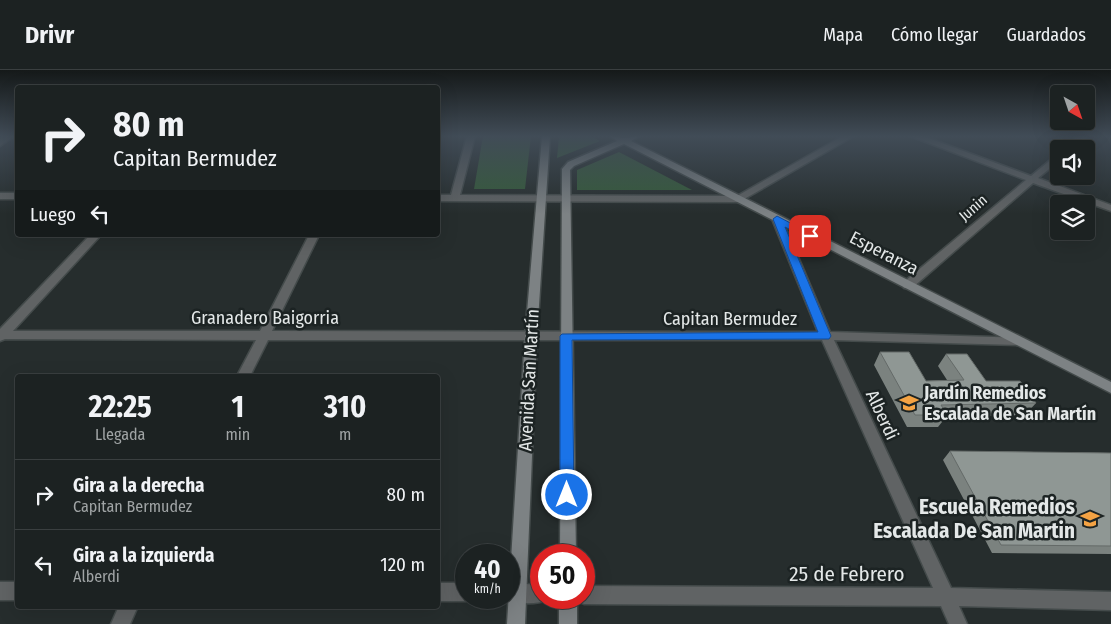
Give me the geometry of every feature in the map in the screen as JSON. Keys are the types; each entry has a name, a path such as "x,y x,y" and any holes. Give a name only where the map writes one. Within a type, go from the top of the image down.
{"main road":[{"name":"Avenida San Martín","path":"516,544 545,162"},
{"name":"Avenida San Martín","path":"568,544 565,199 566,169 574,162"},
{"name":"Esperanza","path":"668,162 738,200 1111,388"},
{"name":"Avenida San Martín","path":"515,609 516,624"},
{"path":"568,609 568,624"}],"street":[{"path":"455,198 464,162"},
{"path":"440,198 738,200 805,162"},
{"path":"984,162 1111,208"},
{"name":"Junin","path":"908,285 1050,163"},
{"path":"0,196 15,196"},
{"name":"Alberdi","path":"777,219 826,336 958,624"},
{"path":"0,336 94,237"},
{"path":"245,374 313,237"},
{"name":"Granadero Baigorria","path":"0,336 531,336"},
{"name":"Capitan Bermudez","path":"531,336 826,336 1019,341"},
{"path":"0,591 15,591"},
{"path":"440,592 455,592"},
{"name":"25 de Febrero","path":"595,595 945,597 1111,601"},
{"path":"120,624 128,609"}],"green space":[{"path":"479,162 528,162 525,189 474,189"},
{"path":"596,162 638,162 692,190 577,190 577,170"}],"building":[{"path":"880,352 909,352 926,381 964,380 946,354 967,354 986,381 1020,381 1036,403 941,405 947,415 915,415"},
{"path":"950,451 1111,453 1111,546 1001,545"}],"place":[{"name":"Jardín Remedios Escalada de San Martín","path":"909,403"},
{"name":"Escuela Remedios Escalada De San Martin","path":"1090,519"}],"route":[{"path":"567,495 566,336 826,336 777,219 810,236"}]}
